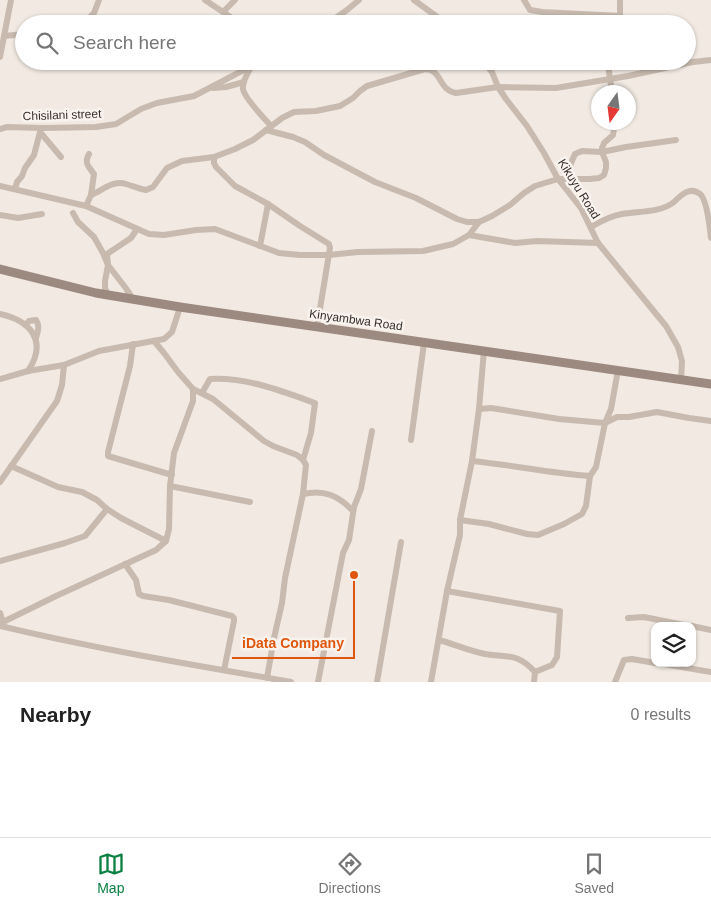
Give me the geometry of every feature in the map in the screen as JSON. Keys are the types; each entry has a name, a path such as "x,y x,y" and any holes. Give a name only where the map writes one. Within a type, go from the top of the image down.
{"street":[{"path":"0,57 11,0"},
{"path":"92,15 99,0"},
{"path":"205,0 229,15"},
{"path":"224,11 235,0"},
{"path":"339,15 360,0"},
{"path":"414,0 435,15"},
{"path":"524,0 530,10 600,15"},
{"path":"620,0 620,15"},
{"path":"4,36 15,35"},
{"path":"696,62 711,60"},
{"name":"Chisilani street","path":"0,128 96,127 116,124 157,103 194,96 243,70"},
{"path":"252,70 244,82 243,91 269,128 305,142 324,155 374,182 416,198 457,219 468,222 479,222 492,216 535,186 558,179 599,178 604,175 606,162 602,148 604,143 613,135 614,130"},
{"path":"91,195 112,184 124,183 146,190 153,187 167,168 182,161 214,157 234,149 247,143 282,118 294,112 316,111 340,106 367,86 425,70 435,72 444,88 449,92 456,93 498,88 556,88 652,70"},
{"name":"Kikuyu Road","path":"490,70 498,88 528,126 558,179 581,208 598,243 670,333 678,347 682,361 681,380"},
{"path":"609,70 611,85"},
{"path":"210,88 226,87 244,82"},
{"path":"15,189 17,182 34,155 40,132 61,157"},
{"path":"567,179 575,154 582,151 602,152 676,140"},
{"path":"86,206 91,195 94,174 87,165 86,159 89,154"},
{"path":"214,157 216,167 235,186 268,204 329,244 330,248 317,327"},
{"path":"0,186 86,206 149,234 164,235 215,228 279,253 300,255 423,251 453,244 469,235 479,222"},
{"path":"590,227 606,218 621,214 646,212 666,207 673,203 680,195 693,191 703,196 708,212 711,238"},
{"path":"260,246 268,204"},
{"path":"73,213 78,222 94,236 108,265 133,299"},
{"path":"0,215 18,218 42,214"},
{"path":"108,295 105,288 108,265 107,254 131,238 137,228"},
{"path":"469,235 515,243 538,241 598,243"},
{"name":"Kinyambwa Road","path":"0,269 96,293 180,308 711,384"},
{"path":"0,379 28,371 64,365 99,351 164,339 172,332 180,308"},
{"path":"0,314 25,325 36,338"},
{"path":"25,325 29,321 36,320 39,329 36,338 37,350 28,371"},
{"path":"154,341 193,389 213,399 264,441 297,455 306,465 303,494 285,578 267,678"},
{"path":"411,440 424,343"},
{"path":"133,344 130,366 108,456 172,474"},
{"path":"431,682 447,591 460,535 460,520 472,461 484,350"},
{"path":"0,482 56,401 62,385 64,365"},
{"path":"460,520 489,524 527,534 538,534 564,524 582,514 586,506 590,476 598,461 605,423 611,409 618,370"},
{"path":"202,393 210,379 221,378 282,391 315,403 311,434 303,460"},
{"path":"3,625 54,597 156,550 166,541 169,530 170,486 174,453 193,401 193,389"},
{"path":"479,409 491,408 560,419 605,423 617,417 657,412 711,421"},
{"path":"318,682 343,553 349,540 353,511 360,489 372,431"},
{"path":"472,461 590,476"},
{"path":"12,466 58,487 82,492 97,500 106,509 121,518 166,541"},
{"path":"170,486 250,502"},
{"path":"303,494 317,491 325,492 345,503 353,511"},
{"path":"0,561 86,536 106,509"},
{"path":"378,682 401,542"},
{"path":"125,564 136,580 139,594 143,596 169,600 234,618 224,670"},
{"path":"447,591 560,611 557,657 552,665 535,672"},
{"path":"0,613 3,625"},
{"path":"628,618 644,617 670,622"},
{"path":"3,625 49,638 224,670 254,679 267,678 291,682"},
{"path":"696,627 711,630"},
{"path":"439,640 484,654 515,657 528,664 535,672 534,682"},
{"path":"615,682 624,660 632,659 651,662"},
{"path":"680,667 711,672"}],"place":[{"name":"iData Company","path":"354,575"}]}
